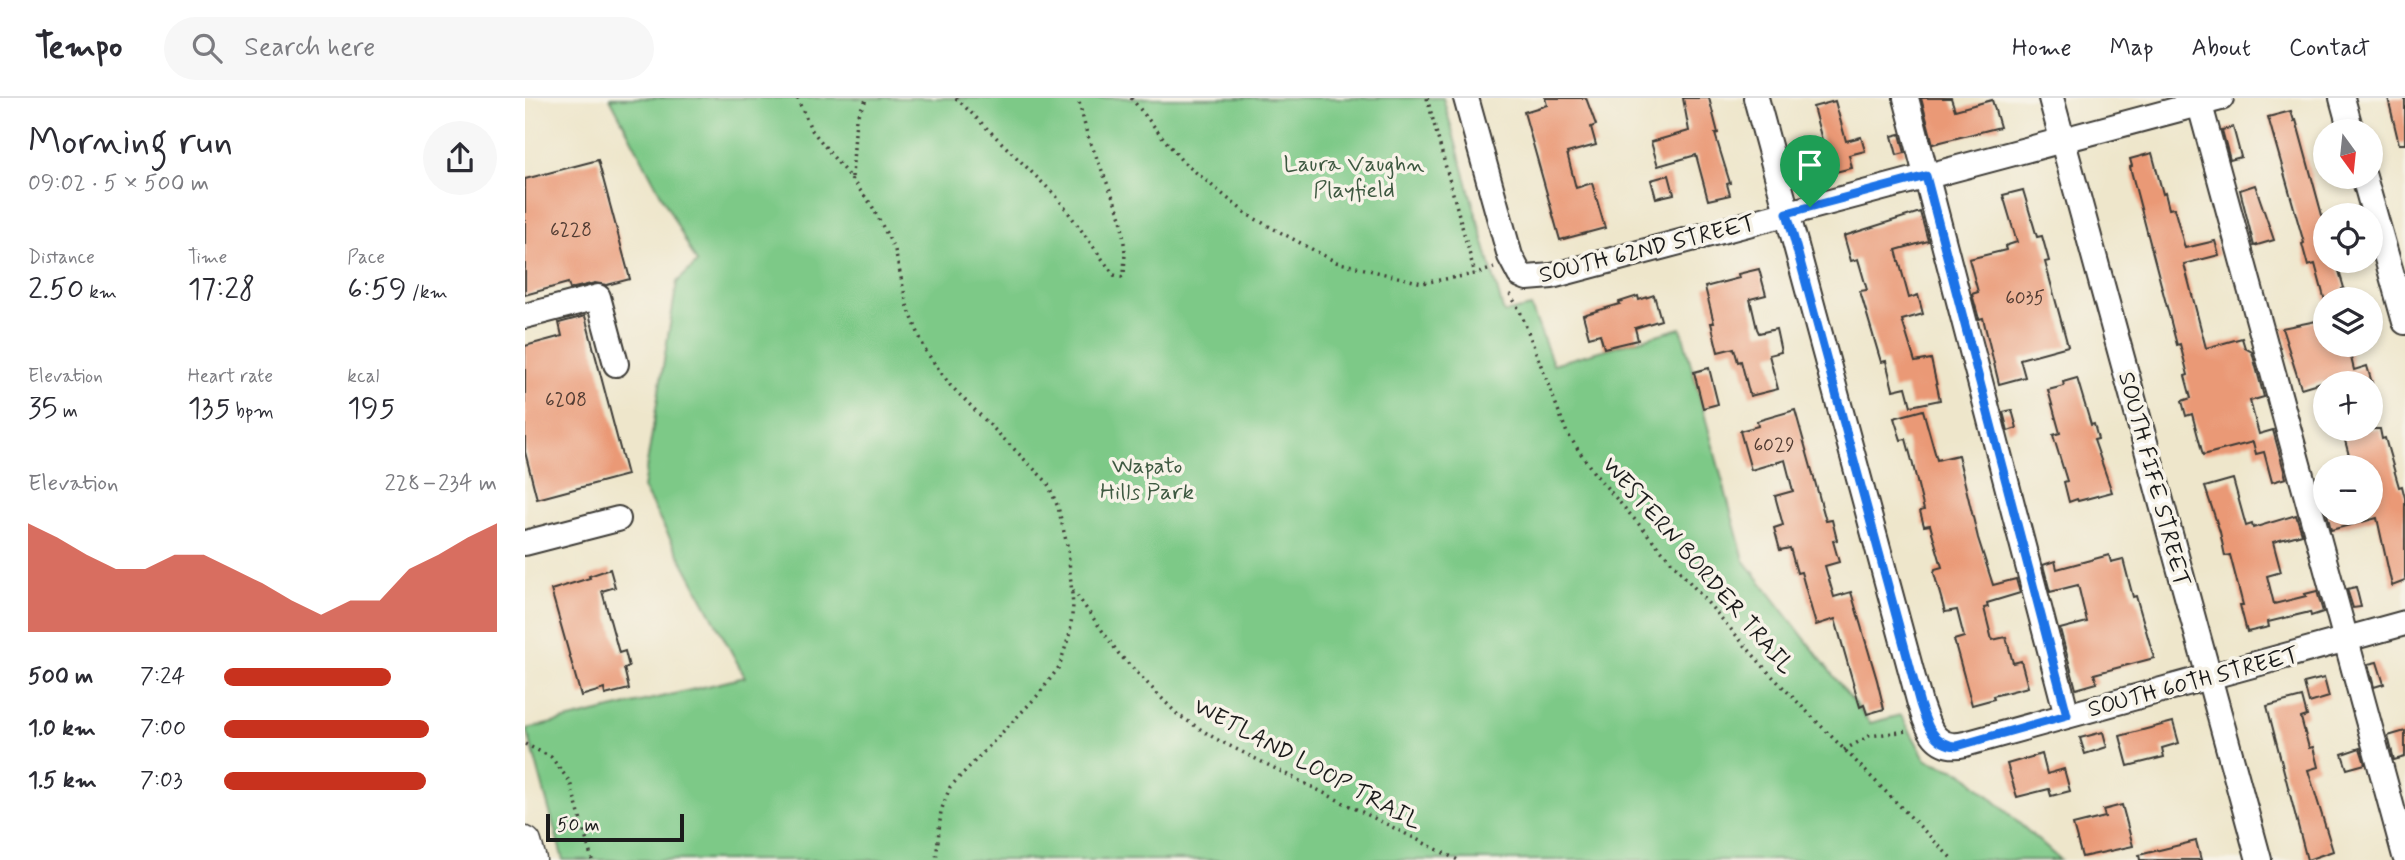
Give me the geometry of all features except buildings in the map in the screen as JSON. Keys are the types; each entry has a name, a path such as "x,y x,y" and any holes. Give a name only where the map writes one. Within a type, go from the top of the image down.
{"main road":[{"path":"525,843 530,860"}],"street":[{"path":"1467,98 1506,245 1507,277"},
{"path":"1756,98 1920,704 1936,736"},
{"path":"1906,98 2067,715"},
{"name":"SOUTH FIFE STREET","path":"2051,98 2259,860"},
{"path":"2342,98 2348,119"},
{"path":"2206,100 2405,856"},
{"name":"SOUTH 62ND STREET","path":"1507,277 1552,276 2206,100"},
{"path":"2367,189 2405,322"},
{"path":"525,316 598,297 616,363"},
{"path":"525,543 618,519"},
{"name":"SOUTH 60TH STREET","path":"1936,736 1948,745 1957,746 2405,623"}],"path":[{"name":"WETLAND LOOP TRAIL","path":"797,98 811,129 871,204 895,250 907,305 925,350 950,385 1047,482 1065,530 1073,606 1070,633 1059,667 1039,694 950,787 941,811 936,860"},
{"path":"852,178 856,118 867,98"},
{"path":"956,98 1057,197 1114,275 1121,277 1124,275 1125,252 1121,217 1087,134 1078,98"},
{"path":"1131,98 1182,161 1248,215 1336,262 1422,283 1475,274 1507,277"},
{"path":"1427,98 1475,274"},
{"name":"WESTERN BORDER TRAIL","path":"1507,277 1567,433 1594,473 1770,674 1953,860"},
{"name":"WETLAND LOOP TRAIL","path":"1072,588 1119,654 1178,715 1216,738 1458,860"},
{"path":"1845,750 1869,736 1896,732 1936,736"},
{"path":"525,744 551,757 570,782 592,860"}],"green space":[{"name":"Wapato Hills Park","path":"610,98 1443,98 1504,313 1531,307 1553,364 1681,328 1744,560 1870,723 1901,715 1926,760 1962,772 2060,860 563,860 527,729 745,677 643,488 677,282 697,263"}],"route":[{"path":"1926,176 2067,715 1957,746 1940,741 1930,728 1920,704 1787,213 1810,207 1926,176"}],"park label":[{"name":"Laura Vaughn Playfield","path":"1354,176"}]}
